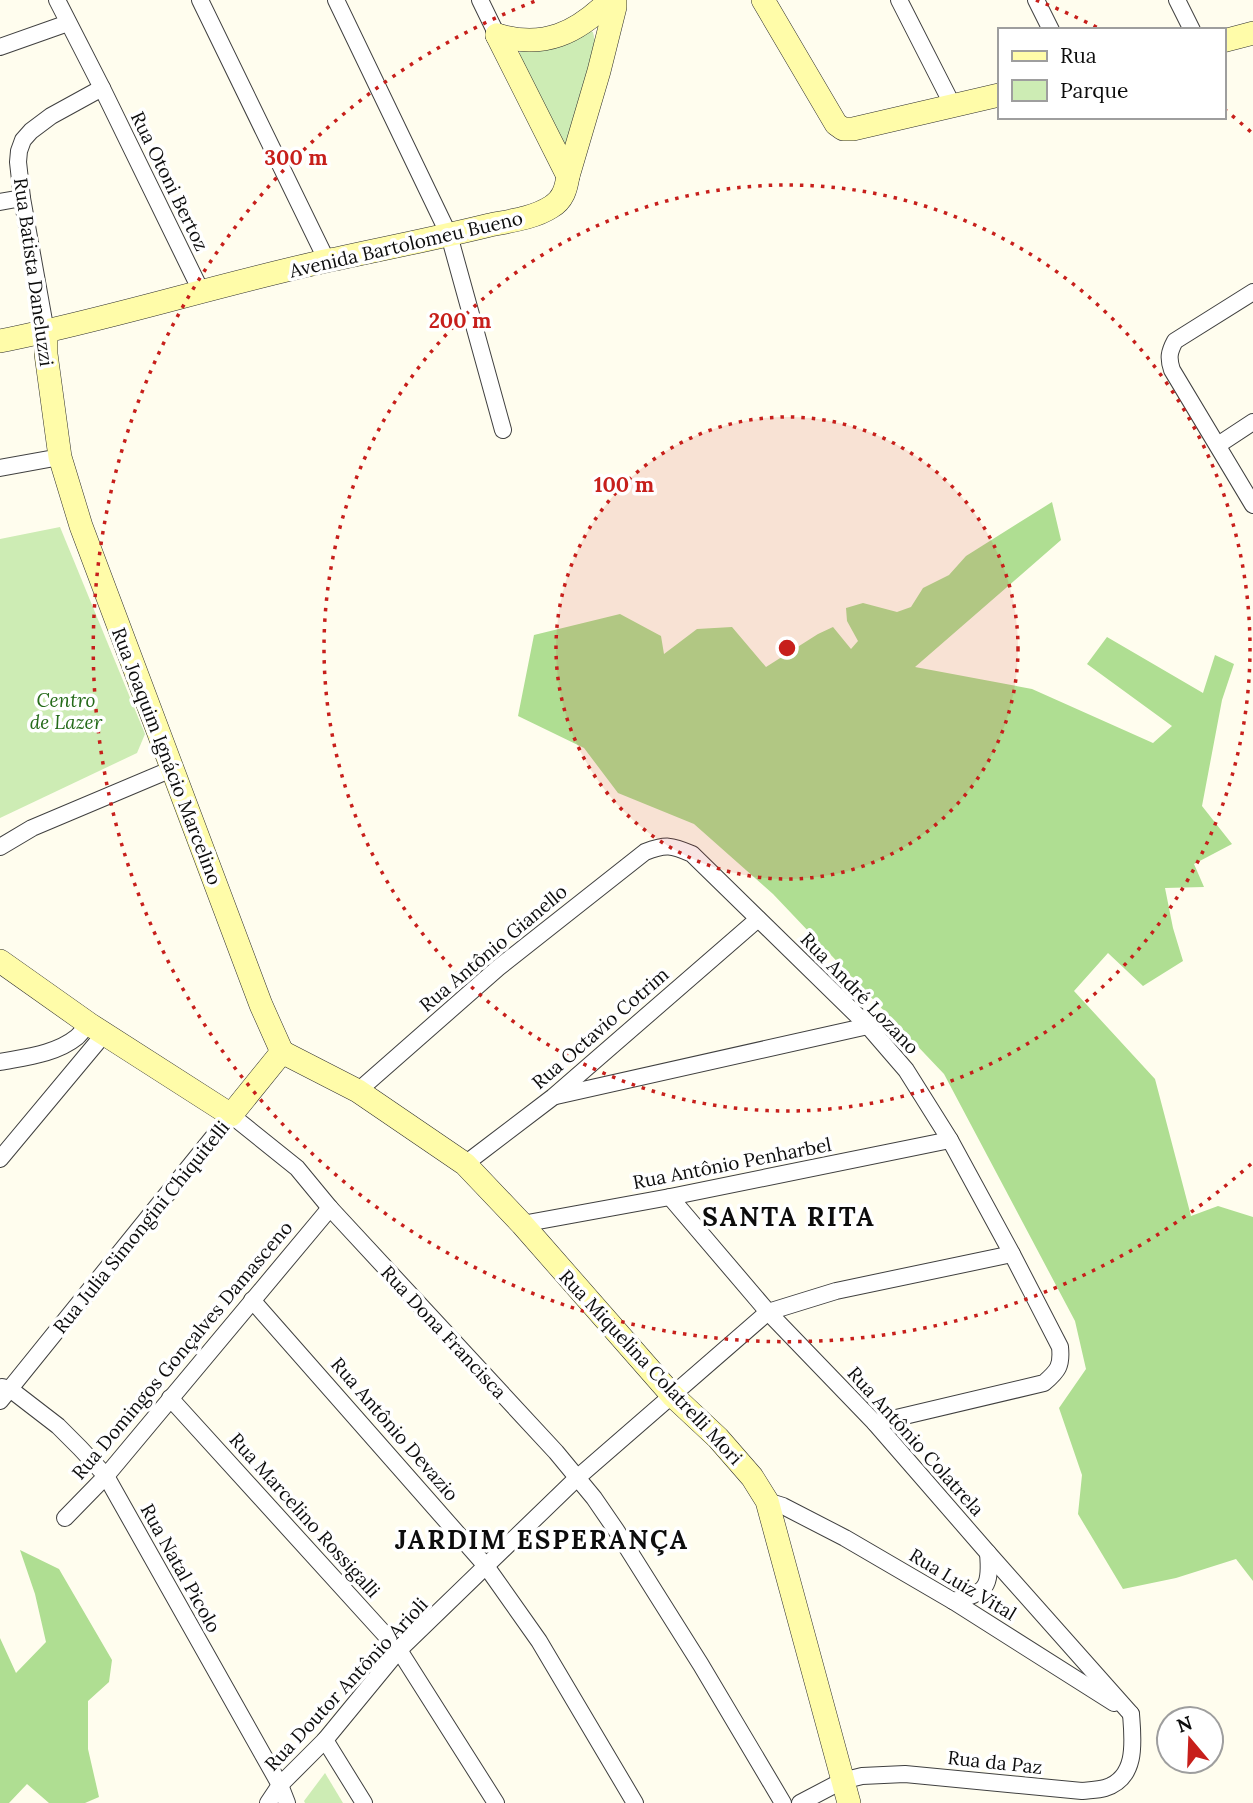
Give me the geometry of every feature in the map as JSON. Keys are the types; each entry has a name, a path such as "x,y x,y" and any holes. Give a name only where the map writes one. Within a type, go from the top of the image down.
{"street":[{"name":"Rua Otoni Bertoz","path":"57,0 201,291"},
{"path":"200,0 327,261"},
{"path":"336,0 449,235 503,430"},
{"path":"480,0 568,176"},
{"path":"497,35 516,41 558,36 596,14 610,0"},
{"name":"Avenida Bartolomeu Bueno","path":"0,341 46,332 327,261 529,216 552,207 565,194 599,71 615,0"},
{"path":"763,0 836,124 843,129 998,95"},
{"path":"899,0 953,106"},
{"path":"1036,0 1050,28"},
{"path":"1177,0 1191,28"},
{"path":"0,47 68,23"},
{"path":"1225,40 1253,33"},
{"name":"Rua Batista Daneluzzi","path":"61,457 46,354 46,332 22,198 19,151 31,131 51,116 102,88"},
{"path":"0,202 22,198"},
{"path":"1253,292 1175,341 1168,359 1253,505"},
{"path":"1218,445 1253,422"},
{"path":"0,468 61,457"},
{"name":"Rua Joaquim Ignácio Marcelino","path":"61,457 102,586 261,1005 282,1052"},
{"path":"0,847 32,828 172,769"},
{"name":"Rua André Lozano","path":"661,846 676,847 692,854 868,1026 906,1070 950,1140 1060,1347 1061,1360 1056,1374 1044,1383 875,1423"},
{"name":"Rua Antônio Gianello","path":"358,1091 498,968 645,852 661,846"},
{"name":"Rua Octavio Cotrim","path":"465,1164 552,1097 758,919"},
{"name":"Rua Dona Francisca","path":"0,961 231,1115 297,1168 330,1208 577,1478 616,1530 783,1803"},
{"path":"552,1097 868,1026"},
{"path":"0,1062 61,1047 97,1028"},
{"path":"0,1159 97,1028"},
{"name":"Rua Miquelina Colatrelli Mori","path":"282,1052 358,1091 465,1164 522,1224 672,1395 718,1438 752,1477 767,1501 849,1803"},
{"name":"Rua Julia Simongini Chiquitelli","path":"3,1392 282,1052"},
{"name":"Rua Antônio Penharbel","path":"522,1224 950,1140"},
{"name":"Rua Antônio Colatrela","path":"670,1197 768,1312 875,1423 1131,1714"},
{"name":"Rua Domingos Gonçalves Damasceno","path":"65,1518 106,1476 330,1208"},
{"name":"Rua Doutor Antônio Arioli","path":"268,1803 280,1785 325,1740 399,1650 577,1478 768,1312 836,1291 1012,1254"},
{"name":"Rua Antônio Devazio","path":"252,1300 486,1566 539,1641 635,1803"},
{"name":"Rua Natal Picolo","path":"3,1392 58,1426 106,1476 280,1785 287,1803"},
{"name":"Rua Marcelino Rossigalli","path":"170,1398 399,1650 496,1803"},
{"name":"Rua Luiz Vital","path":"767,1501 783,1506 845,1538 953,1601 1131,1714"},
{"path":"953,1601 973,1597 985,1587 990,1574 988,1553"},
{"name":"Rua da Paz","path":"800,1803 842,1781 862,1776 905,1774 1082,1791 1107,1788 1123,1776 1130,1762 1133,1742 1131,1714"},
{"path":"325,1740 364,1803"}],"green space":[{"path":"588,31 593,32 595,42 568,145 563,145 519,56 520,52"},
{"path":"1052,502 1061,540 915,667 1032,689 1153,743 1172,726 1087,664 1107,637 1203,693 1215,655 1234,664 1222,700 1202,806 1232,844 1194,864 1204,887 1165,888 1183,961 1143,986 1108,953 1074,991 1155,1079 1191,1216 1218,1206 1253,1217 1253,1581 1236,1559 1176,1578 1123,1589 1078,1514 1082,1475 1059,1408 1086,1369 1075,1321 944,1074 773,894 694,824 618,793 584,748 518,716 534,635 620,614 661,636 664,654 697,629 732,627 766,667 833,627 851,649 858,641 847,621 846,608 863,603 897,612 911,607 923,588 949,575 966,556"},
{"name":"Centro de Lazer","path":"60,527 145,734 137,753 0,818 0,539"},
{"path":"20,1550 59,1569 112,1660 109,1682 88,1701 88,1749 99,1797 85,1803 49,1803 27,1784 9,1803 0,1803 0,1638 16,1673 46,1642 35,1594"},
{"path":"325,1773 343,1803 305,1803 304,1801"}],"district":[{"name":"SANTA RITA","path":"789,1217"},
{"name":"JARDIM ESPERANÇA","path":"542,1540"}]}
